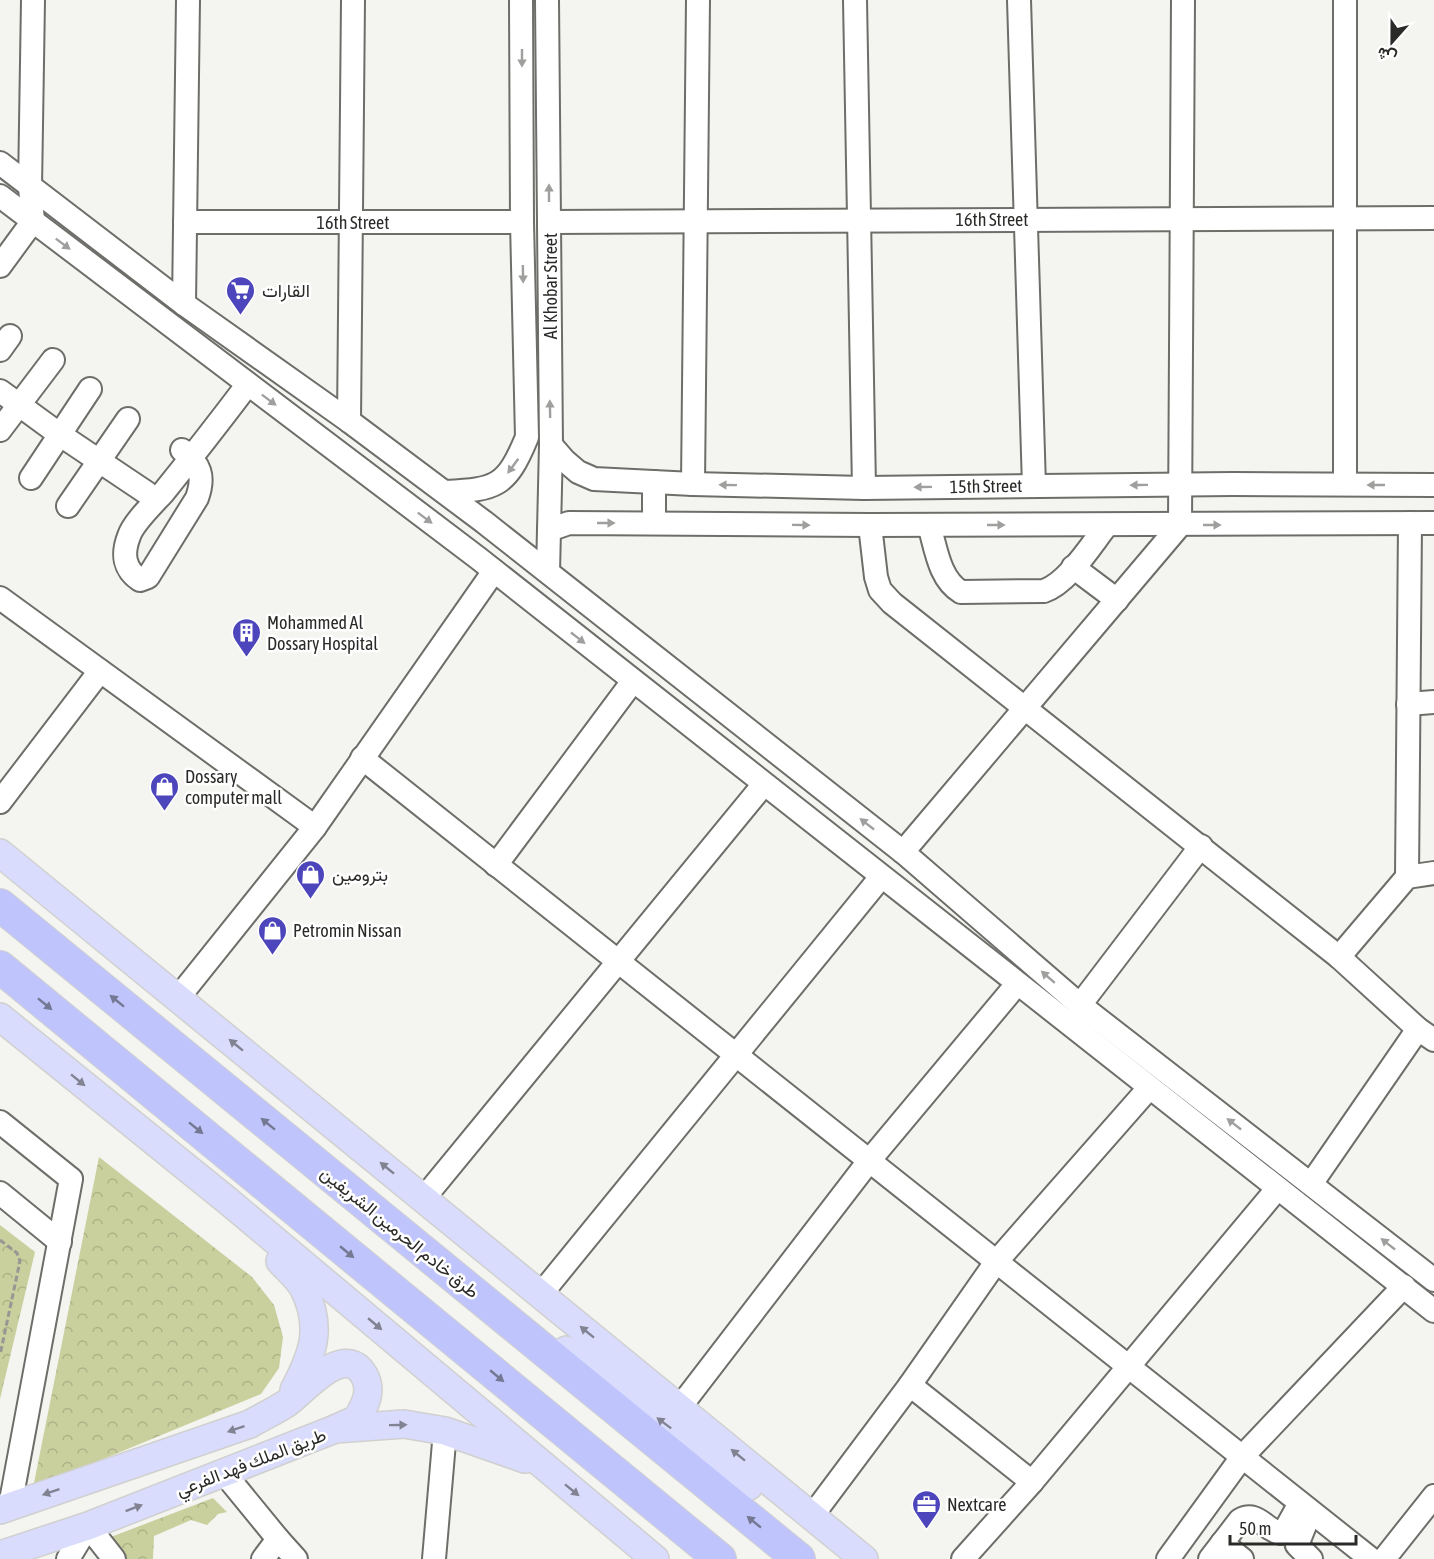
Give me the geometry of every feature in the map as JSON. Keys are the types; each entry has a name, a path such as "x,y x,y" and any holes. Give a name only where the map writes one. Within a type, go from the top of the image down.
{"highway":[{"name":"طرق خادم الحرمين الشريفين","path":"0,905 799,1559"},
{"path":"0,968 720,1559"}],"main road":[{"path":"0,853 864,1559"},
{"path":"0,1017 228,1200 655,1559"},
{"path":"313,1161 846,1559"},
{"path":"228,1200 303,1288 315,1322 310,1359 288,1403"},
{"path":"5,1508 250,1424 288,1403 319,1374 337,1365 355,1366 364,1374 369,1395 357,1419 334,1429"},
{"name":"طريق الملك فهد الفرعي","path":"0,1555 88,1526 334,1429 404,1424 445,1431 541,1465"},
{"path":"638,1492 713,1559"}],"street":[{"path":"0,266 33,221 30,187 33,0"},
{"path":"183,304 188,0"},
{"path":"349,421 353,0"},
{"name":"Al Khobar Street","path":"444,492 476,490 496,485 516,464 527,437 522,222 521,0"},
{"name":"Al Khobar Street","path":"548,0 551,445 548,572"},
{"path":"693,484 698,0"},
{"path":"855,0 859,220 870,488 875,525 876,577 880,590 892,603 1339,957 1426,1034 1311,1184"},
{"path":"1019,0 1034,486"},
{"path":"903,852 1180,525 1183,0"},
{"path":"1345,0 1345,484"},
{"path":"0,163 183,304 349,421 548,572 903,852 1080,1005 1434,1280"},
{"path":"0,196 494,571 1434,1311"},
{"name":"16th Street","path":"549,222 1434,218"},
{"name":"16th Street","path":"185,222 522,222"},
{"path":"0,430 53,360"},
{"path":"525,368 550,368"},
{"path":"187,453 200,470 202,479 197,498 148,577 140,580 126,566 124,554 129,533 187,453 244,381"},
{"path":"31,478 90,389"},
{"path":"0,391 147,493"},
{"path":"68,506 128,419"},
{"name":"15th Street","path":"551,445 578,472 594,479 693,484 870,488 1180,484 1434,485"},
{"path":"129,533 124,527 126,520 147,493 187,453"},
{"path":"654,482 654,523"},
{"path":"549,530 569,523 875,525 1434,523"},
{"path":"1339,957 1407,877 1410,523"},
{"path":"929,525 945,576 951,586 960,592 1044,591 1053,588 1107,525"},
{"path":"1073,567 1117,600"},
{"path":"178,998 315,827 494,571"},
{"path":"0,598 315,827"},
{"path":"2,794 100,670"},
{"path":"496,865 633,681"},
{"path":"1408,704 1434,702"},
{"path":"363,758 1371,1559"},
{"path":"424,1198 764,784"},
{"path":"1080,1005 1201,846"},
{"path":"1407,877 1434,873"},
{"path":"542,1294 881,877"},
{"path":"680,1407 869,1161 1017,984"},
{"path":"812,1516 910,1385 996,1262 1149,1088"},
{"path":"0,1122 71,1179 5,1508"},
{"path":"963,1559 1032,1482 1277,1189"},
{"path":"0,1192 60,1242"},
{"path":"1168,1559 1242,1457 1404,1286"},
{"path":"910,1385 1032,1482"},
{"path":"434,1559 445,1431"},
{"path":"224,1473 296,1559"},
{"path":"1384,1559 1434,1496"},
{"path":"1242,1559 1216,1551 1240,1520 1247,1516 1254,1517 1275,1532 1281,1533 1305,1507"},
{"path":"1305,1507 1297,1545 1311,1559"},
{"path":"68,1559 88,1526 113,1559"},
{"path":"618,1527 631,1559"},
{"path":"263,1559 278,1539"}],"path":[{"path":"0,1239 17,1253 20,1261 0,1355"}],"green space":[{"path":"99,1157 252,1277 274,1305 283,1337 279,1368 261,1394 33,1488"},
{"path":"0,1225 35,1252 0,1399"},
{"path":"213,1498 227,1512 218,1514 207,1525 191,1520 154,1536 153,1559 115,1559 103,1540"}],"place":[{"name":"القارات","path":"241,316"},
{"name":"Mohammed Al Dossary Hospital","path":"246,658"},
{"name":"Dossary computer mall","path":"164,812"},
{"name":"بترومين","path":"311,900"},
{"name":"Petromin Nissan","path":"272,956"},
{"name":"Nextcare","path":"926,1530"}]}
